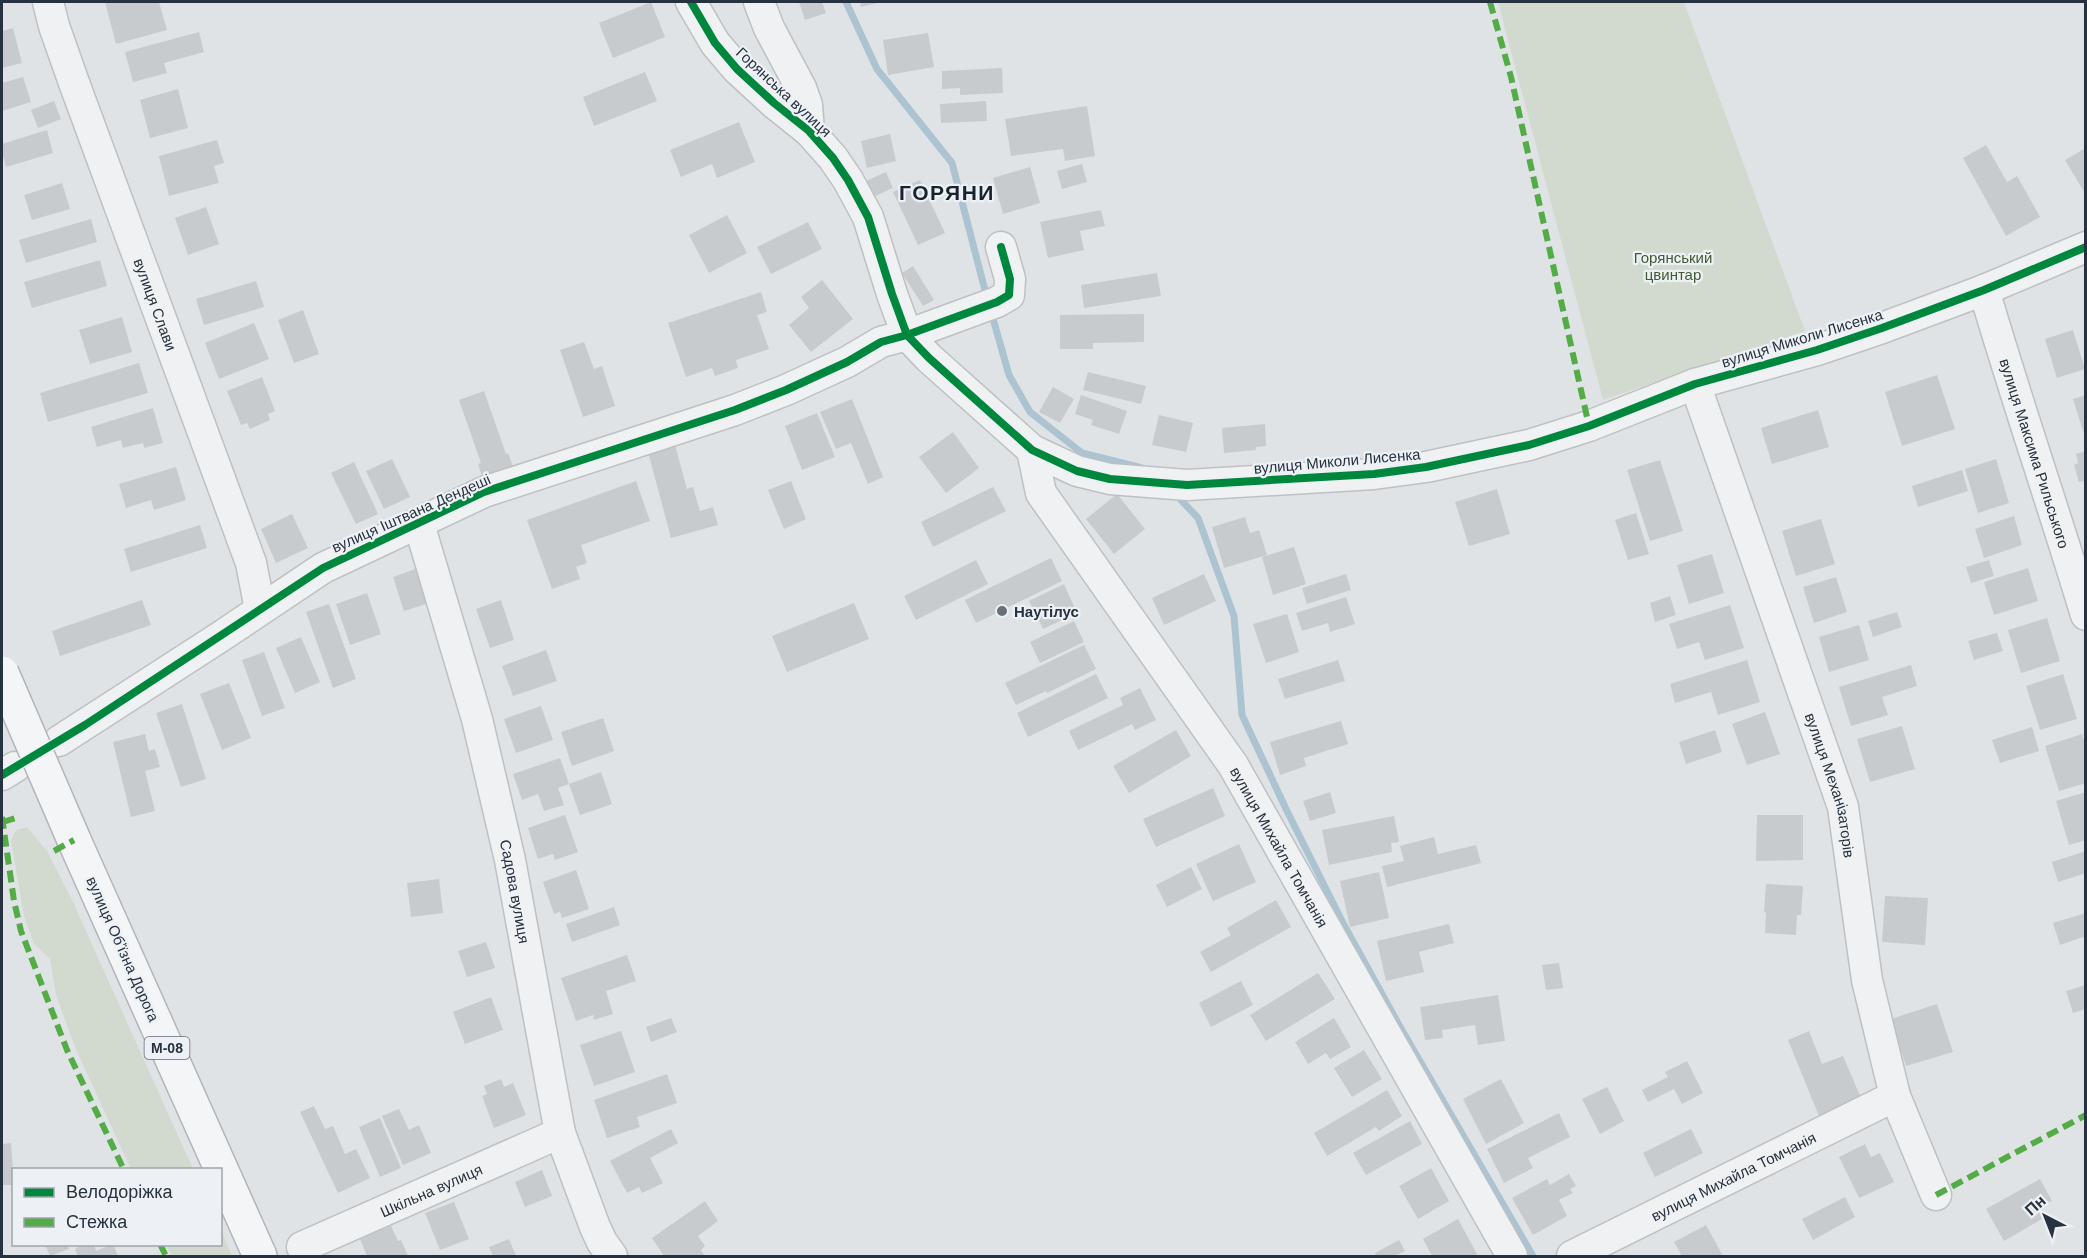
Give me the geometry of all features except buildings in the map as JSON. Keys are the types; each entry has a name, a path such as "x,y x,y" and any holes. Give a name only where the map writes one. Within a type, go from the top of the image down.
{"highway":[{"name":"вулиця Обʼїзна Дорога","path":"2,673 220,1168"},
{"name":"вулиця Обʼїзна Дорога","path":"222,1172 260,1257"}],"street":[{"name":"вулиця Слави","path":"48,2 77,91 252,563 260,609"},
{"name":"Горянська вулиця","path":"691,2 715,43 737,69 808,131 833,158 848,180 868,217 907,335"},
{"path":"759,2 801,88 807,105 808,131"},
{"path":"907,335 997,302 1009,295 1010,279 1001,247"},
{"name":"вулиця Миколи Лисенка","path":"907,335 929,358 1032,450 1077,471 1148,483 1187,485 1374,474 1426,467 1529,445 1589,426 1695,384 1816,350 1984,290 2085,247"},
{"name":"вулиця Максима Рильського","path":"1984,290 2085,615"},
{"name":"вулиця Іштвана Дендеші","path":"58,741 323,568 484,492 735,410 847,362 881,342 907,335"},
{"name":"вулиця Механізаторів","path":"1695,384 1843,807 1868,980 1895,1096 1936,1195"},
{"name":"вулиця Михайла Томчанія","path":"1032,450 1041,493 1233,765 1512,1257"},
{"name":"Садова вулиця","path":"419,524 477,719 510,860 560,1133 595,1227 612,1257"},
{"name":"вулиця Михайла Томчанія","path":"1572,1257 1895,1096"},
{"name":"Шкільна вулиця","path":"302,1247 560,1133"}],"green space":[{"name":"Горянський цвинтар","path":"1498,2 1684,2 1805,331 1603,400"},
{"path":"27,827 47,851 73,902 193,1168 131,1168 77,1052 56,995 50,959 34,944 24,916 11,840 16,830"},
{"path":"222,1232 232,1256 172,1256 167,1246 222,1246"}],"waterway":[{"path":"846,2 877,69 952,163 987,298"},
{"path":"994,322 1009,375 1030,412 1082,453 1142,468"},
{"path":"1180,499 1198,518 1234,616 1242,715 1344,925 1399,1025 1533,1256"}],"marked path":[{"path":"1490,2 1511,77 1589,426"},
{"path":"2,817 14,901 21,931 67,1050 123,1168"},
{"path":"3,822 19,817"},
{"path":"54,851 74,840"},
{"path":"1936,1195 2086,1115"},
{"path":"161,1246 166,1256"}],"cycle path":[{"path":"691,2 715,43 737,69 809,131 833,158 848,180 868,217 907,335 929,358 1032,450 1077,471 1110,479 1187,485 1374,474 1426,467 1529,445 1589,426 1695,384 1817,350 1882,328 1984,290 2086,247"},
{"path":"2,775 85,725 323,568 484,492 735,410 847,362 881,342 907,335 997,302 1009,295 1010,279 1001,247"}],"place":[{"name":"Наутілус","path":"1002,611"}],"district":[{"name":"ГОРЯНИ","path":"947,192"}]}
